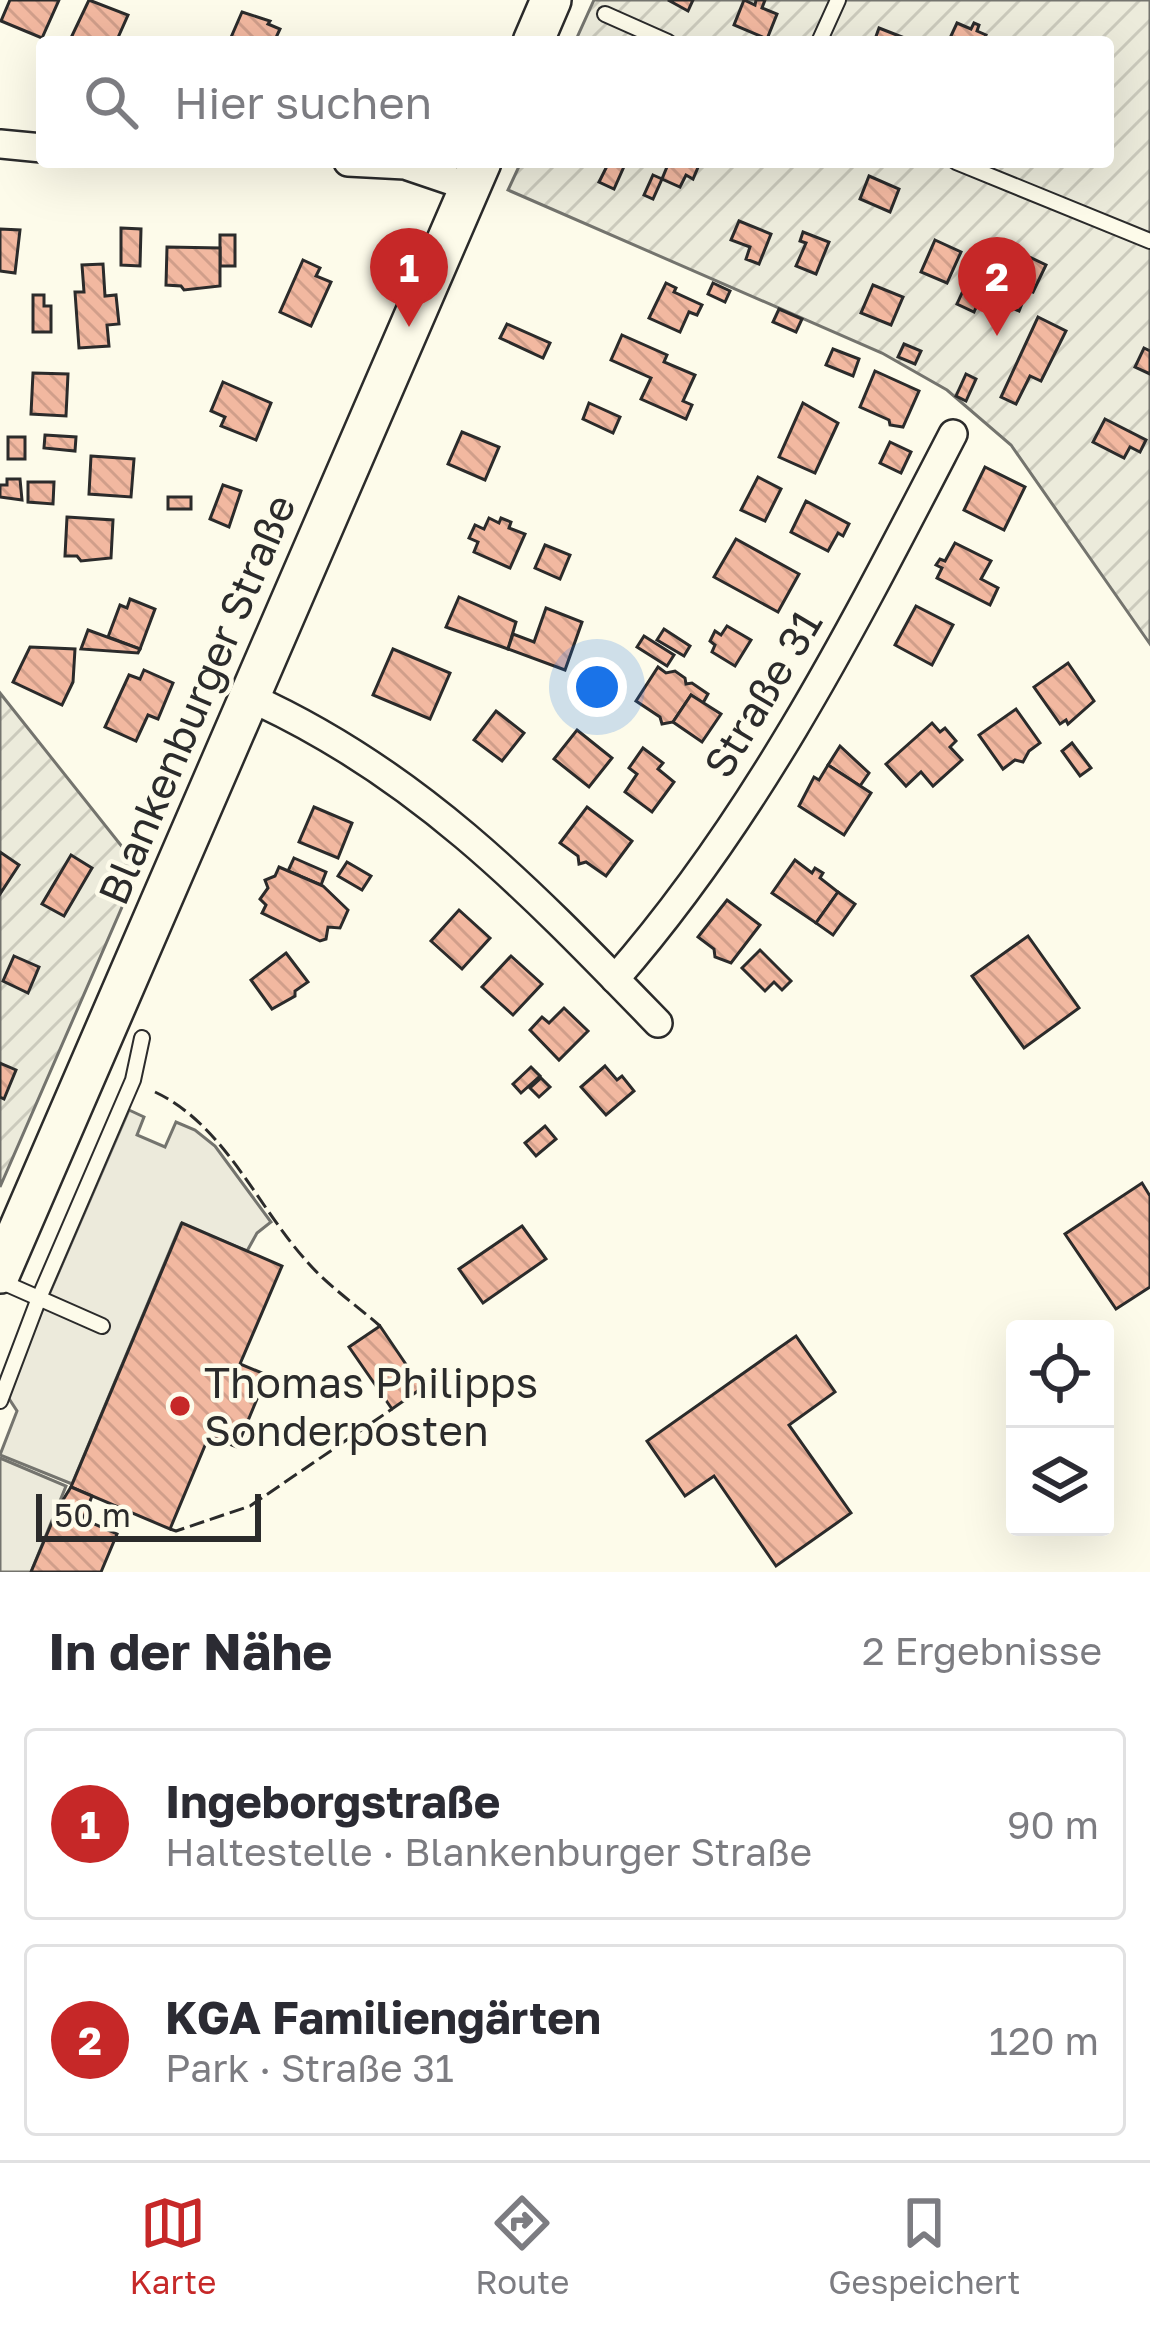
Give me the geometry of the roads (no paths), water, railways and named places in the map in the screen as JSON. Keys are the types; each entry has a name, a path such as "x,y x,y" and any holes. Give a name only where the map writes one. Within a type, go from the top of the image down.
{"main road":[{"path":"536,36 551,0"},
{"name":"Blankenburger Straße","path":"0,1277 475,175"}],"street":[{"path":"0,144 36,147"},
{"path":"426,168 475,175"},
{"name":"Straße 31","path":"615,979 808,709 953,434"},
{"path":"249,698 335,740 459,827 518,879 658,1023"}],"lane":[{"path":"823,36 838,0"},
{"path":"604,14 654,36"},
{"path":"971,168 1150,241"},
{"path":"0,1401 133,1080 142,1037"},
{"path":"0,1277 102,1326"}],"place":[{"name":"Ingeborgstraße","path":"409,327"},
{"name":"KGA Familiengärten","path":"997,336"},
{"name":"Thomas Philipps Sonderposten","path":"180,1406"}]}
